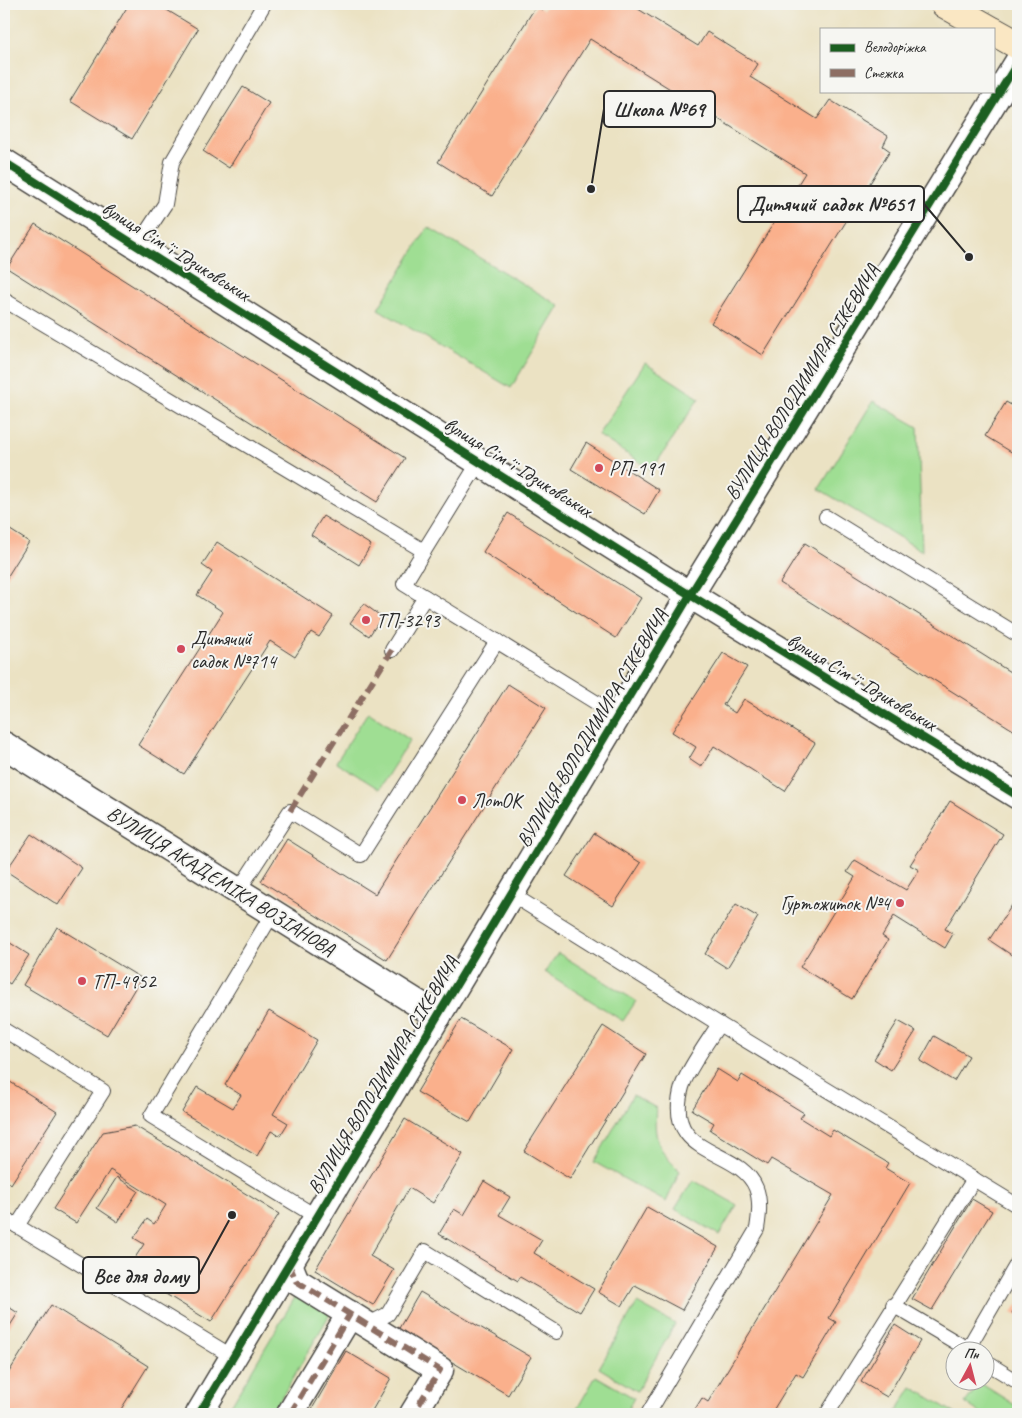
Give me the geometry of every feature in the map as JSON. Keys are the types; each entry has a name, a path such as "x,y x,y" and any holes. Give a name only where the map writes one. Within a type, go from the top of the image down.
{"street":[{"path":"945,4 987,28"},
{"path":"994,32 1018,45"},
{"name":"ВУЛИЦЯ ВОЛОДИМИРА СІКЕВИЧА","path":"199,1414 690,595 1018,62"},
{"name":"вулиця Сімʼї Ідзиковських","path":"6,169 138,245 690,595 1018,796"},
{"name":"ВУЛИЦЯ АКАДЕМІКА ВОЗІАНОВА","path":"4,746 438,1016"},
{"path":"288,1264 296,1281 440,1370 413,1414"},
{"path":"290,1414 359,1320"}],"lane":[{"path":"138,245 165,204 172,162 264,4"},
{"path":"4,300 424,550"},
{"path":"479,462 404,584 618,716"},
{"path":"826,518 1018,635"},
{"path":"392,650 425,597"},
{"path":"238,891 290,811 361,856 497,642"},
{"path":"511,894 719,1024 1018,1206"},
{"path":"273,913 151,1116 317,1217"},
{"path":"648,1414 757,1229 760,1210 756,1187 743,1172 695,1143 683,1128 678,1108 683,1084 719,1024"},
{"path":"4,1030 103,1092 17,1226"},
{"path":"827,1414 974,1179"},
{"path":"4,1218 233,1357"},
{"path":"359,1320 388,1314 426,1251 556,1332"},
{"path":"974,1340 1018,1262"},
{"path":"894,1305 952,1340"},
{"path":"994,1367 1018,1382"}],"green space":[{"path":"428,227 560,306 511,388 378,309"},
{"path":"645,363 699,398 652,470 598,435"},
{"path":"873,401 918,427 922,551 819,489"},
{"path":"368,712 410,740 379,789 336,762"},
{"path":"558,953 636,1001 623,1021 545,972"},
{"path":"633,1095 656,1108 656,1136 662,1150 680,1171 666,1202 594,1162"},
{"path":"693,1180 737,1205 719,1235 675,1209"},
{"path":"297,1294 330,1314 272,1414 226,1414"},
{"path":"637,1303 675,1324 637,1391 599,1368"},
{"path":"596,1376 634,1398 625,1414 574,1414"},
{"path":"912,1387 956,1414 895,1414"},
{"path":"975,1390 991,1390 1018,1407 1018,1414 982,1414 965,1403"}],"building":[{"path":"129,4 157,4 198,29 132,139 70,101"},
{"path":"547,4 630,4 698,46 707,32 758,64 750,77 817,119 830,100 888,136 883,146 890,151 763,355 711,323 805,173 590,39 492,196 438,162 536,6 543,10"},
{"path":"243,87 269,103 229,168 203,151"},
{"path":"35,224 405,458 377,502 7,268"},
{"path":"1006,402 1018,409 1018,456 985,436"},
{"path":"586,443 659,490 645,514 571,469"},
{"path":"508,513 641,598 616,638 483,552"},
{"path":"323,516 371,545 359,565 311,535"},
{"path":"4,526 29,542 4,582"},
{"path":"217,542 333,616 319,637 311,632 295,657 270,641 184,774 138,745 223,612 197,595 212,572 202,565"},
{"path":"805,543 1018,677 1018,733 780,583"},
{"name":"ТП-3293","path":"364,604 382,617 369,636 350,623"},
{"path":"723,653 747,667 723,705 735,713 744,699 815,743 785,791 714,746 701,767 689,759 696,747 672,732"},
{"path":"508,684 546,708 387,960 261,881 287,839 375,894"},
{"name":"Гуртожиток №4","path":"950,801 1003,834 945,929 953,934 945,948 894,916 882,936 888,940 852,999 800,967 855,877 847,872 855,860 906,890 919,870 910,865"},
{"path":"594,833 641,863 613,906 566,876"},
{"path":"31,834 82,868 58,905 6,871"},
{"path":"1018,896 1018,948 1013,956 989,940"},
{"path":"736,904 758,917 727,968 705,954"},
{"name":"ТП-4952","path":"57,927 141,978 107,1035 23,985"},
{"path":"4,939 29,955 10,984 4,980"},
{"path":"269,1011 317,1040 273,1114 288,1123 280,1136 271,1131 257,1156 182,1112 197,1087 233,1108 241,1095 225,1085"},
{"path":"461,1019 513,1049 470,1122 417,1092"},
{"path":"898,1021 916,1031 891,1070 874,1059"},
{"path":"603,1026 646,1054 570,1179 524,1151"},
{"path":"934,1036 969,1056 954,1081 920,1061"},
{"path":"717,1069 738,1082 742,1075 804,1113 800,1118 829,1136 833,1130 888,1163 885,1168 910,1183 829,1318 836,1322 803,1377 796,1373 772,1412 775,1414 692,1414 702,1398 708,1402 833,1195 771,1159 767,1165 710,1130 714,1123 692,1110"},
{"path":"4,1078 57,1112 11,1184 4,1179"},
{"path":"405,1119 463,1154 433,1203 409,1188 370,1256 394,1270 373,1305 315,1270"},
{"path":"135,1126 279,1214 211,1322 127,1270 144,1244 134,1238 147,1219 154,1224 166,1205 110,1170 76,1223 53,1209 103,1132"},
{"path":"117,1177 138,1191 118,1222 97,1208"},
{"path":"484,1181 510,1197 499,1215 542,1240 534,1253 594,1289 580,1312 520,1277 518,1281 439,1234 454,1209 464,1215"},
{"path":"972,1199 992,1211 932,1310 912,1299"},
{"path":"647,1207 718,1247 682,1310 635,1285 622,1306 598,1292"},
{"path":"420,1292 531,1357 508,1395 398,1330"},
{"path":"1018,1303 1018,1316 1012,1313"},
{"path":"4,1304 18,1313 4,1335"},
{"path":"51,1305 148,1366 118,1414 4,1414 4,1380"},
{"path":"895,1325 920,1341 887,1397 861,1382"},
{"path":"346,1351 391,1378 370,1414 309,1414"}],"marked path":[{"path":"290,811 392,650"},
{"path":"289,1264 296,1281 440,1370 413,1414"},
{"path":"290,1414 350,1314"}],"cycle path":[{"path":"199,1414 690,595 1018,62"},
{"path":"4,162 669,582 1018,796"}],"place":[{"name":"Школа №69","path":"591,189"},
{"name":"Дитячий садок №651","path":"969,257"},
{"name":"РП-191","path":"599,468"},
{"name":"ТП-3293","path":"366,620"},
{"name":"Дитячий садок №714","path":"181,649"},
{"name":"ЛотОК","path":"462,800"},
{"name":"Гуртожиток №4","path":"900,903"},
{"name":"ТП-4952","path":"82,981"},
{"name":"Все для дому","path":"232,1215"}]}
